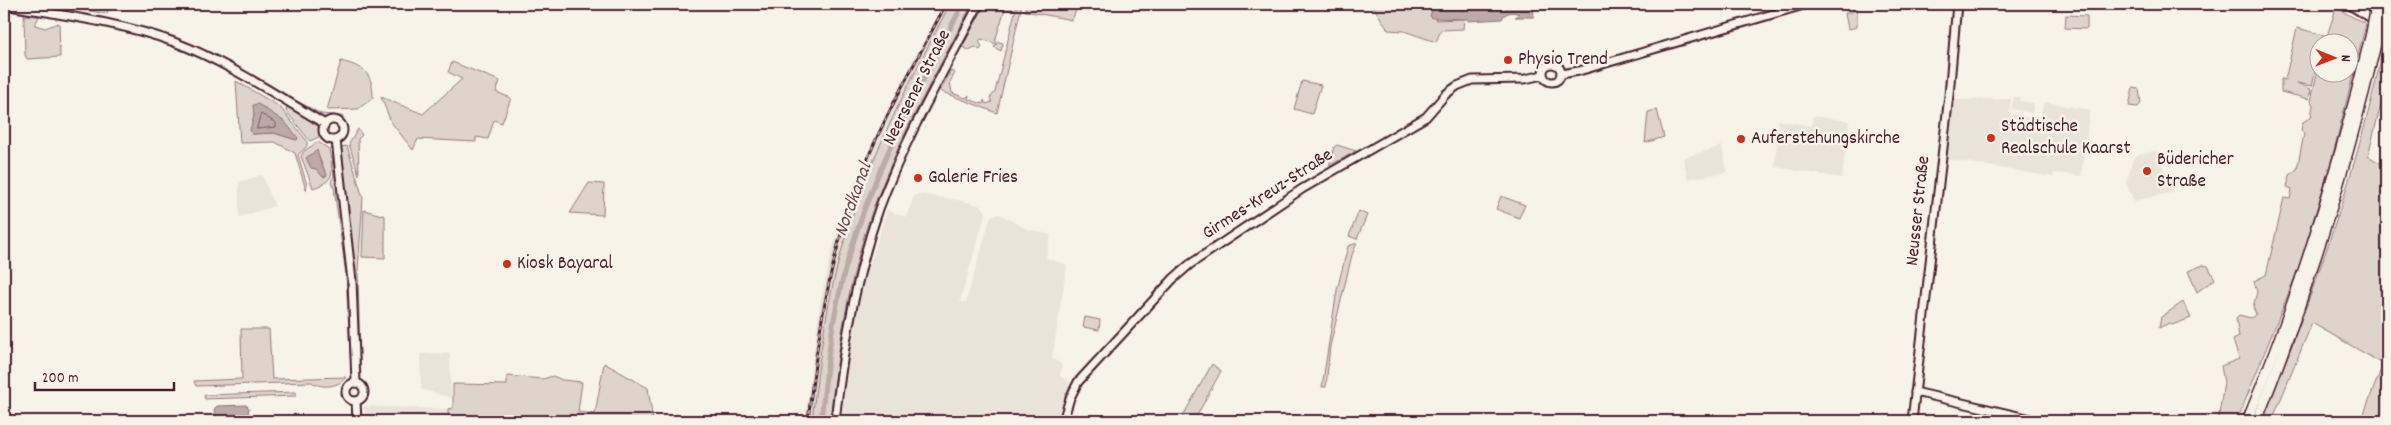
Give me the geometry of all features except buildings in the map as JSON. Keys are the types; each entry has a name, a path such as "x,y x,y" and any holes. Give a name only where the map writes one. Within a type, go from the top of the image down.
{"highway":[{"path":"2257,421 2303,302 2322,243 2358,118 2378,10 2386,4"},
{"path":"2247,421 2295,298 2315,239 2374,34"}],"street":[{"name":"Neersener Straße","path":"835,421 844,346 853,298 880,208 917,123 979,4"},
{"path":"1561,74 1560,68 1552,64 1546,67 1544,75 1547,81 1554,82 1561,74 1579,71 1807,4"},
{"name":"Neusser Straße","path":"1912,421 1949,95 1957,4"},
{"path":"2348,4 2387,28"},
{"path":"4,5 119,26 176,43 216,61 325,124"},
{"name":"Girmes-Kreuz-Straße","path":"1063,421 1073,392 1086,373 1173,278 1189,265 1302,190 1426,117 1446,94 1457,86 1472,80 1525,79 1544,75"},
{"path":"333,120 342,124 343,134 336,140 330,140 324,136 325,124 333,120"},
{"path":"336,140 352,280 356,382"},
{"path":"356,382 363,386 365,392 361,399 356,401 348,398 346,392 350,384 356,382"},
{"path":"1915,392 2039,421"},
{"path":"356,401 357,421"}],"shaded area":[{"path":"50,4 109,4 107,14"},
{"path":"944,4 950,4 883,136 855,207 829,296 812,421 805,421 820,304 831,254 846,204 864,162"},
{"path":"950,4 972,4 907,128 874,206 851,285 830,421 812,421 829,304 846,235 867,175 880,146"},
{"path":"974,4 915,120 866,241 832,421 853,285 867,232 886,180 909,128"},
{"path":"986,4 1013,4 1011,10 1005,9 995,41 1003,43 1001,51 994,47 997,44 981,39 979,41 982,47 980,50 975,47 969,50 962,47"},
{"path":"1017,4 1022,4 997,113 940,91 951,71 955,73 950,82 952,93 966,98 969,95 968,99 983,104 984,100 986,104 992,102 990,98 995,92"},
{"path":"1026,4 1070,4 1077,8 1072,20 1025,11"},
{"path":"1372,4 1445,4 1435,20 1464,19 1463,29 1441,30 1436,42 1404,31 1388,30"},
{"path":"1853,4 1857,5 1857,27 1848,29 1845,13 1854,11"},
{"path":"44,8 118,22 163,34 213,55 321,114 342,116 344,118 322,118 190,46 45,10"},
{"path":"2336,8 2366,24 2358,56 2358,32 2328,32"},
{"path":"24,15 39,16 35,25 45,28 59,23 60,57 27,59 25,55"},
{"path":"2066,15 2087,16 2087,29 2065,28"},
{"path":"2297,28 2312,32 2308,32 2308,82 2313,82 2312,86 2297,83 2311,89 2309,99 2281,92 2281,79 2285,80"},
{"path":"2386,35 2387,81 2368,156 2387,167 2387,409 2383,421 2361,421 2383,364 2312,323 2272,421 2262,421 2299,327 2349,182 2363,133"},
{"path":"341,61 360,68 365,72 371,82 373,98 358,109 327,110"},
{"path":"452,62 500,81 496,92 511,98 502,123 494,120 488,139 476,137 476,142 418,139 413,150 391,122 381,97 423,114 462,79 448,72"},
{"path":"236,81 280,107 307,141 307,146 298,155 307,185 306,190 295,153 275,142 240,143","holes":["262,106 296,140 274,133 252,134 254,113"]},
{"path":"1302,81 1321,85 1312,114 1294,109"},
{"path":"2315,82 2351,82 2331,162 2299,267 2237,421 2218,421 2224,383 2221,366 2239,359 2233,340 2239,337 2236,318 2239,315 2251,318 2256,314 2253,307 2257,292 2254,281 2266,275 2284,198 2290,199 2292,189 2287,187 2290,175 2297,169 2304,134 2301,130 2303,122 2311,117 2313,105 2311,101"},
{"path":"2133,88 2139,89 2141,103 2138,107 2129,106"},
{"path":"2014,97 2020,97 2019,101 2034,103 2032,113 2011,109"},
{"name":"Städtische Realschule Kaarst","path":"2011,99 2009,113 2040,121 2043,104 2046,102 2090,110 2081,176 2054,173 2053,177 1947,159 1954,100"},
{"path":"287,106 319,124 321,127 319,137 310,141 286,111"},
{"path":"1657,110 1664,137 1645,143 1648,112"},
{"path":"1813,116 1849,121 1842,178 1775,167 1778,120 1811,126"},
{"path":"358,129 362,135 358,139 359,175 349,144"},
{"path":"318,142 329,149 332,174 326,182 313,188 301,156 304,151","holes":["313,154 319,157 324,169 318,171 306,158"]},
{"path":"1337,145 1356,151 1329,166 1334,147"},
{"path":"347,146 363,198 358,270 360,368 358,368 340,147"},
{"path":"1722,146 1727,172 1688,179 1683,158"},
{"path":"333,148 350,282 353,371 351,370 346,275 334,188 331,182 334,176 331,149"},
{"name":"Büdericher Straße","path":"2156,151 2174,192 2134,201 2126,184 2133,158 2139,154"},
{"path":"262,175 275,206 239,217 239,182"},
{"path":"589,183 604,184 603,215 570,213"},
{"path":"919,194 959,200 981,206 986,212 960,302 966,302 991,216 999,214 1027,229 1051,235 1046,258 1067,265 1052,358 1062,365 1060,376 1073,384 1064,399 1058,421 841,421 848,351 866,270 868,270 887,210 906,217 914,196"},
{"path":"1501,196 1525,205 1519,218 1496,209"},
{"path":"364,210 385,216 385,258 362,257"},
{"path":"1359,211 1367,215 1357,239 1349,236"},
{"path":"1357,243 1352,255 1330,346 1326,387 1322,387 1337,290 1348,246"},
{"path":"2203,265 2208,266 2215,279 2197,292 2188,271"},
{"path":"2183,302 2191,318 2172,325 2169,323 2159,328 2161,317"},
{"path":"1085,317 1100,320 1099,330 1083,327"},
{"path":"241,329 269,329 272,379 346,377 339,383 330,386 320,386 312,382 196,386 194,381 242,379"},
{"path":"450,353 451,398 421,389 420,354"},
{"path":"604,363 648,388 653,421 448,421 448,409 453,408 453,384 507,385 507,376 543,379 553,376 562,380 582,382 578,412 595,414"},
{"path":"1212,364 1221,371 1194,421 1180,421"},
{"path":"296,392 296,396 205,399 204,395"},
{"path":"364,406 448,409 448,421 365,421"}],"water":[{"path":"1445,4 1457,4 1462,11 1464,4 1485,4 1484,8 1506,10 1507,4 1533,4 1534,17 1515,17 1519,14 1511,12 1502,19 1468,21 1468,19 1432,18 1430,16 1433,8"},
{"path":"258,104 285,122 298,138 297,140 274,133 252,134 250,130 254,116 253,105"},
{"path":"317,150 321,164 327,174 323,177 316,169 311,168 306,158"},
{"path":"246,405 249,408 247,420 227,421 215,415 214,409 217,406"}],"waterway":[{"name":"Nordkanal","path":"821,421 837,303 863,212 893,141 963,4"}],"railway":[{"path":"808,421 825,303 846,217 875,141 946,4"}],"place":[{"name":"Physio Trend","path":"1508,60"},
{"name":"Städtische Realschule Kaarst","path":"1991,138"},
{"name":"Auferstehungskirche","path":"1741,139"},
{"name":"Büdericher Straße","path":"2147,171"},
{"name":"Galerie Fries","path":"918,178"},
{"name":"Kiosk Bayaral","path":"507,264"}]}
